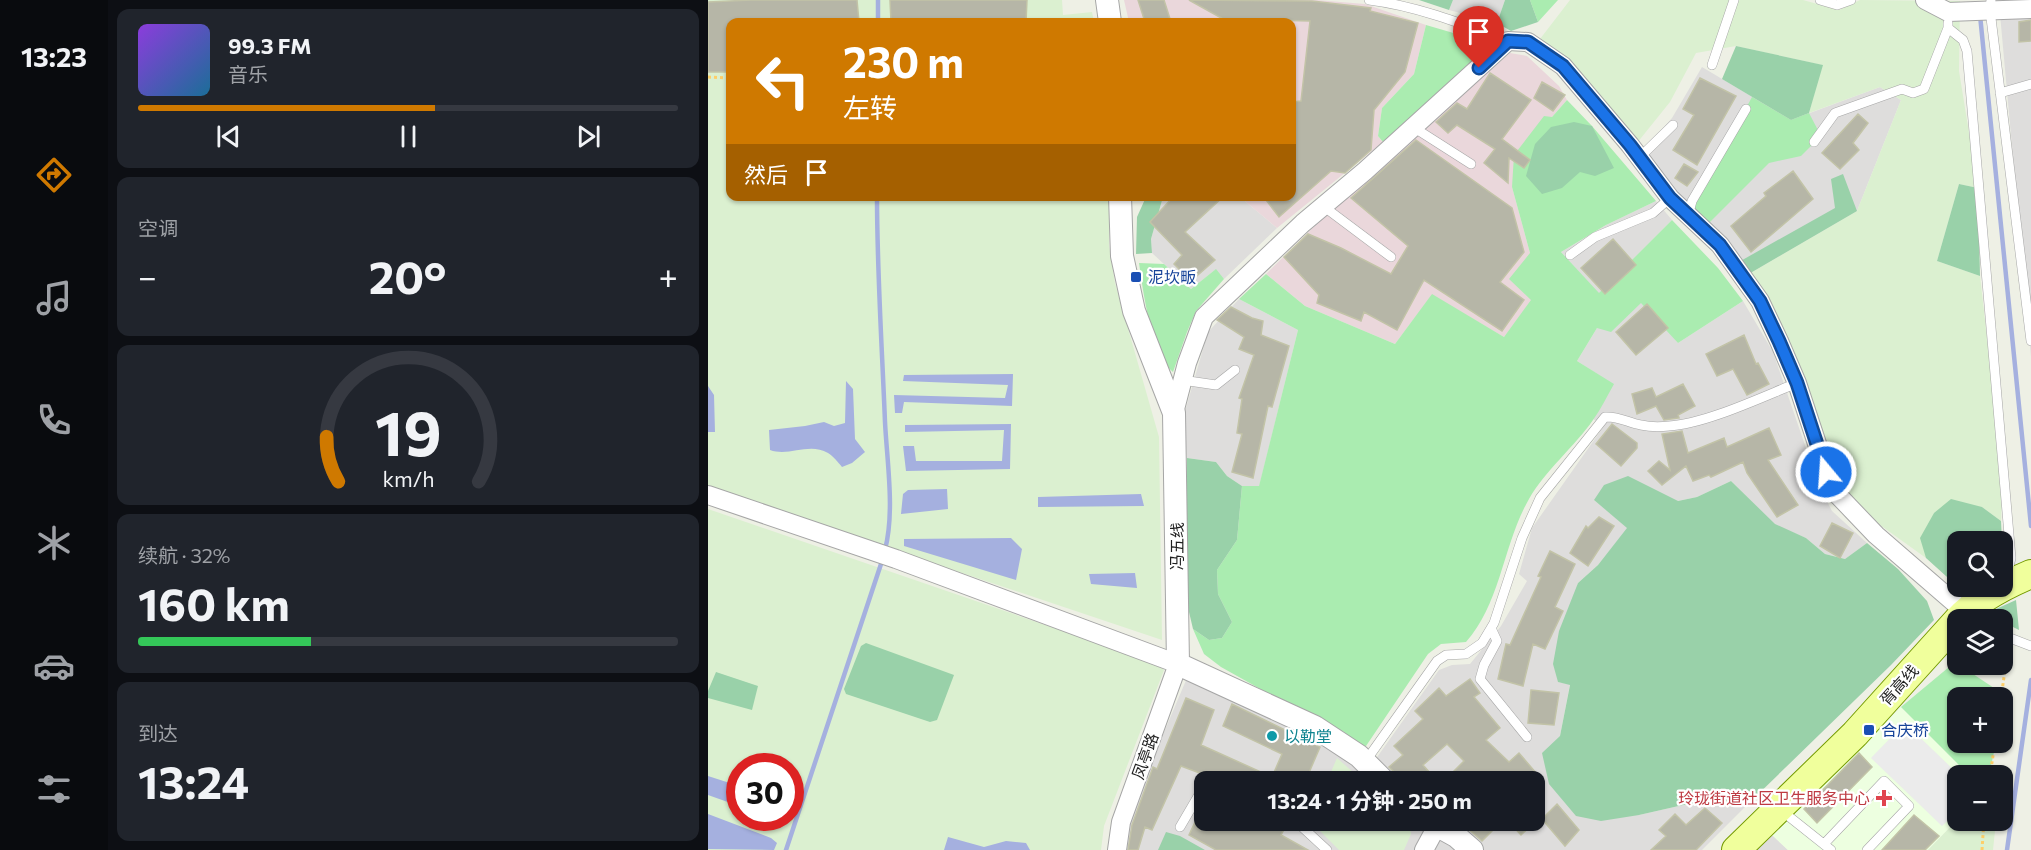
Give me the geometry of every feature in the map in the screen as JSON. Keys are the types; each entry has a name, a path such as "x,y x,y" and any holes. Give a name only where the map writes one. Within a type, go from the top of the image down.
{"main road":[{"name":"胥高线","path":"2013,582 2031,574"},
{"name":"胥高线","path":"1974,609 1989,597"},
{"name":"胥高线","path":"1747,843 1778,808 1855,734 1947,634"}],"street":[{"path":"1107,0 1109,18"},
{"path":"1925,0 1948,20 1991,5 2031,9"},
{"path":"1174,413 1186,363 1204,317 1302,224 1508,41 1528,42 1563,66 1670,198 1720,245 1760,301 1797,383 1832,489 1876,535 1955,609"},
{"name":"冯五线","path":"1120,201 1122,256 1134,311 1174,413 1178,664"},
{"path":"708,495 896,559 1178,664 1315,727 1365,762 1374,771"},
{"name":"凤亭路","path":"1117,850 1121,822 1178,664"},
{"path":"1424,850 1430,831"},
{"path":"1447,831 1472,850"}],"lane":[{"path":"1369,0 1452,20 1508,41"},
{"path":"1712,65 1734,0"},
{"path":"1820,0 1837,5 1851,0"},
{"path":"1991,5 2000,93 2027,276 2031,341"},
{"path":"1814,142 1835,113 1902,89 1913,93 1924,89 1948,20"},
{"path":"1948,20 1964,40 1966,51 2009,531"},
{"path":"2000,93 2031,84"},
{"path":"1689,216 1692,201 1746,109"},
{"path":"1639,158 1672,125"},
{"path":"1413,127 1471,164"},
{"path":"1570,255 1595,237 1653,213 1670,198"},
{"path":"1323,206 1391,257"},
{"path":"1182,380 1216,385 1235,370"},
{"path":"1365,762 1437,661 1446,655 1466,654 1482,643 1491,628 1522,538 1540,498 1605,417 1616,416 1639,425 1652,427 1672,426 1707,418 1797,383"},
{"path":"1491,628 1497,641 1484,665 1480,679 1527,737"},
{"path":"2013,639 2031,646"},
{"path":"1778,808 1828,847 1884,781 1909,806 1867,850"},
{"path":"1180,826 1194,803"},
{"path":"1306,831 1327,850"}],"path":[{"path":"708,77 726,78"},
{"path":"1982,850 1983,831"}],"shaded area":[{"path":"708,0 1062,0 1063,15 1092,12 1093,18 726,18 726,201 1109,201 1109,245 1115,283 1159,437 1162,640 708,488"},
{"path":"1124,0 1316,0 1365,4 1426,25 1414,74 1382,108 1378,136 1383,142 1277,228 1245,201 1296,201 1296,18 1128,18"},
{"path":"1453,0 1505,0 1497,23 1449,10"},
{"path":"1570,0 1803,0 1839,10 1860,0 1960,1 1959,71 1978,188 1959,184 1937,261 1980,276 2003,480 2001,521 1982,507 1934,513 1926,558 1855,507 1826,451 1747,275 1857,211 1901,100 1880,87 1809,113 1822,65 1736,46 1696,53 1670,102 1637,143 1596,90 1540,39"},
{"path":"1985,0 2031,0 2031,356 2000,14"},
{"path":"1510,53 1527,56 1559,86 1567,100 1552,117 1512,187 1530,253 1532,300 1504,337 1432,295 1395,344 1305,306 1266,274 1338,203"},
{"path":"1702,67 1791,120 1880,87 1901,100 1857,211 1747,275 1643,151 1672,118"},
{"path":"1162,201 1245,201 1277,228 1224,279 1215,270 1191,289 1152,253 1151,239"},
{"path":"1656,201 1672,220 1599,294 1561,252 1608,224"},
{"path":"1239,299 1298,330 1259,487 1242,486 1227,476 1216,462 1187,458 1183,418 1208,332"},
{"path":"1645,299 1678,343 1743,301 1773,352 1819,486 1832,511 1867,543 1845,559 1825,554 1806,538 1775,525 1731,481 1697,497 1678,501 1594,500 1628,528 1598,565 1578,583 1558,682 1570,684 1560,736 1639,815 1683,805 1716,802 1747,805 1702,850 1484,850 1457,831 1545,831 1545,771 1385,771 1375,760 1439,670 1452,665 1470,664 1501,626 1527,581 1519,574 1532,528 1604,426 1593,419 1613,384 1577,361 1597,328"},
{"path":"708,509 1156,663 1164,670 1104,826 1101,850 708,850"},
{"path":"1187,678 1316,737 1359,771 1194,771 1194,831 1433,831 1462,850 1123,850 1126,822"},
{"name":"玲珑街道社区卫生服务中心","path":"1901,707 1959,765 1947,765 1947,830 1928,850 1788,850 1772,835"},
{"path":"1905,723 1949,765 1947,821 1942,826 1871,758"},
{"path":"1337,758 1352,771 1331,771"},
{"path":"1947,830 1995,831 1993,850 1928,850"},
{"path":"1320,831 1411,831 1404,850 1339,850"},
{"path":"1772,835 1788,850 1756,850"}],"green space":[{"path":"1419,0 1453,0 1449,10"},
{"path":"1505,0 1530,0 1538,22 1511,31 1497,23"},
{"path":"1530,0 1558,0 1538,22"},
{"path":"1426,25 1474,39 1487,47 1383,142 1378,136 1382,108 1414,74"},
{"path":"1736,46 1823,65 1809,113 1791,120 1722,79"},
{"path":"1752,97 1791,120 1809,113 1821,136 1801,156 1769,163 1707,225 1692,208"},
{"path":"1567,100 1656,201 1606,225 1561,252 1599,293 1672,220 1718,268 1743,301 1678,343 1641,303 1611,332 1597,328 1577,361 1614,384 1586,430 1543,479 1529,499 1520,516 1487,610 1478,627 1466,642 1441,644 1428,654 1364,749 1344,732 1221,667 1204,654 1193,629 1209,640 1222,638 1232,622 1218,594 1217,570 1237,540 1242,486 1259,486 1298,330 1239,299 1266,274 1305,306 1395,344 1432,294 1504,337 1531,300 1509,279 1530,253 1512,187 1514,155 1544,116 1552,117"},
{"path":"1574,122 1592,126 1614,168 1595,176 1580,172 1562,188 1542,194 1526,176 1535,144 1551,127"},
{"path":"1843,174 1857,211 1747,275 1737,263 1835,208 1831,179"},
{"path":"1959,184 1978,188 1980,276 1937,261"},
{"path":"1144,201 1162,201 1151,239 1152,253 1136,254 1137,217"},
{"path":"1139,263 1164,264 1191,289 1216,269 1224,279 1196,311 1173,372 1165,364 1159,352 1149,321"},
{"path":"1187,458 1216,462 1227,476 1242,486 1237,540 1217,570 1218,594 1232,622 1222,638 1209,640 1193,629 1186,599"},
{"path":"1628,476 1678,501 1697,497 1731,481 1775,524 1806,538 1825,554 1845,559 1867,543 1898,569 1927,601 1934,620 1747,805 1716,802 1683,805 1601,821 1576,816 1549,784 1542,753 1560,736 1570,685 1558,682 1553,664 1559,631 1578,583 1598,565 1627,528 1594,500 1604,485"},
{"path":"1951,499 1982,507 2001,521 2001,531 1947,531 1947,577 1926,558 1920,538 1934,513"},
{"path":"2016,600 2019,630 2013,627 2013,609 1996,609"},
{"path":"866,643 954,675 937,720 930,722 846,694 844,689 861,646"},
{"path":"1947,669 1947,675 1974,675 1992,687 1947,687 1947,753 1901,707"},
{"path":"716,672 758,686 752,710 708,698 708,691"},
{"path":"1947,753 1994,753 1991,765 1959,765"},
{"path":"1166,832 1180,836 1205,850 1158,850"}],"water":[{"path":"1013,374 1012,406 904,402 902,413 895,413 894,395 1005,398 1008,385 903,381 904,375"},
{"path":"846,381 853,389 855,439 865,452 852,463 842,467 832,456 821,450 777,452 770,450 769,430 824,422 834,426 845,423"},
{"path":"708,386 714,395 715,432 708,432"},
{"path":"1011,424 1010,469 906,471 903,446 914,446 916,461 1002,461 1004,430 905,432 905,425"},
{"path":"947,489 948,509 901,514 903,494 908,490"},
{"path":"1141,494 1144,506 1038,507 1038,497"},
{"path":"1011,538 1022,549 1016,580 904,546 904,539"},
{"path":"1135,573 1137,588 1091,584 1089,574"},
{"path":"708,776 726,782 726,801 708,795"},
{"path":"708,814 726,821 726,831 753,831 771,838 777,843 774,850 708,849"},
{"path":"948,837 984,847 1006,841 1026,843 1030,850 944,850"}],"building":[{"path":"857,0 859,18 726,18 726,72 708,72 708,2"},
{"path":"890,0 1027,0 1026,18 891,18"},
{"path":"1138,0 1164,0 1170,18 1144,18"},
{"path":"1189,0 1312,1 1371,8 1370,11 1418,23 1405,72 1374,110 1371,150 1345,173 1331,171 1279,217 1267,201 1296,201 1296,102 1301,101 1310,21 1296,21 1296,18 1221,18"},
{"path":"2031,20 2031,41 2019,42 2019,22"},
{"path":"1490,73 1531,100 1502,139 1530,160 1524,168 1509,158 1508,183 1484,163 1495,149 1457,125 1448,133 1436,122 1457,103 1467,109"},
{"path":"1700,78 1736,96 1697,165 1673,150 1694,115 1683,109"},
{"path":"1542,82 1565,95 1553,111 1534,98"},
{"path":"1858,114 1868,123 1853,143 1859,150 1840,169 1822,153"},
{"path":"1416,140 1512,208 1524,252 1500,282 1524,300 1502,331 1424,280 1397,330 1364,312 1361,321 1317,303 1319,295 1284,257 1308,234 1391,274 1408,246 1351,198"},
{"path":"1684,164 1698,172 1687,186 1675,178"},
{"path":"1793,171 1813,199 1751,252 1731,226 1766,196 1764,193"},
{"path":"1169,201 1219,201 1185,232 1215,260 1191,281 1174,264 1182,255 1150,222"},
{"path":"1613,239 1636,265 1605,294 1581,268"},
{"path":"1647,304 1668,328 1636,355 1616,332"},
{"path":"1231,307 1263,321 1261,335 1289,346 1272,407 1268,406 1253,478 1232,472 1242,434 1237,433 1242,399 1239,398 1254,355 1239,349 1244,337 1217,320"},
{"path":"1744,335 1756,364 1758,363 1769,384 1747,395 1733,369 1717,376 1706,354"},
{"path":"1683,384 1695,406 1678,415 1679,418 1664,420 1656,406 1637,414 1632,394 1652,388 1656,397"},
{"path":"1612,424 1637,443 1637,448 1621,466 1596,444"},
{"path":"1769,428 1781,455 1768,460 1798,505 1777,517 1747,473 1743,462 1711,477 1709,475 1693,481 1686,466 1662,485 1648,471 1659,461 1670,470 1662,434 1682,431 1688,453 1724,438 1727,447"},
{"path":"1599,517 1614,526 1588,566 1570,553 1586,526 1588,528"},
{"path":"1832,523 1853,533 1840,558 1820,546"},
{"path":"1550,551 1575,564 1555,607 1563,611 1545,649 1533,644 1523,686 1498,679 1506,644 1510,645 1541,577 1538,576"},
{"path":"1470,679 1480,693 1474,697 1500,728 1486,740 1509,762 1519,753 1534,771 1454,771 1464,761 1447,744 1423,765 1428,771 1393,771 1389,767 1403,755 1394,746 1423,719 1415,711 1439,688 1446,696"},
{"path":"1531,690 1559,693 1554,725 1528,723"},
{"path":"1186,698 1214,710 1201,745 1259,771 1194,771 1181,766 1152,830 1145,827 1138,850 1128,850 1132,825 1153,767 1157,769"},
{"path":"1232,704 1320,747 1310,771 1275,771 1282,754 1223,726"},
{"path":"1859,753 1872,767 1817,823 1804,809"},
{"path":"1557,804 1579,830 1565,846 1545,823 1545,816"},
{"path":"1705,808 1722,823 1696,850 1651,850 1666,836 1659,830 1675,814 1686,825"},
{"path":"1914,815 1939,836 1925,850 1882,850"},
{"path":"1194,824 1194,831 1283,831 1281,835 1308,850 1216,850 1189,835"},
{"path":"1471,831 1492,831 1482,841"}],"waterway":[{"path":"878,0 878,18"},
{"path":"1980,15 2031,526"},
{"path":"877,201 890,503 885,550"},
{"path":"786,850 883,558"},
{"path":"2007,850 2031,680"}],"place":[{"name":"泥坎畈","path":"1136,277"},
{"name":"合庆桥","path":"1869,730"},
{"name":"以勒堂","path":"1272,736"},
{"name":"玲珑街道社区卫生服务中心","path":"1884,798"}],"route":[{"path":"1479,68 1508,41 1528,42 1563,66 1630,145 1670,198 1720,245 1760,301 1779,341 1797,383 1826,472"}]}
